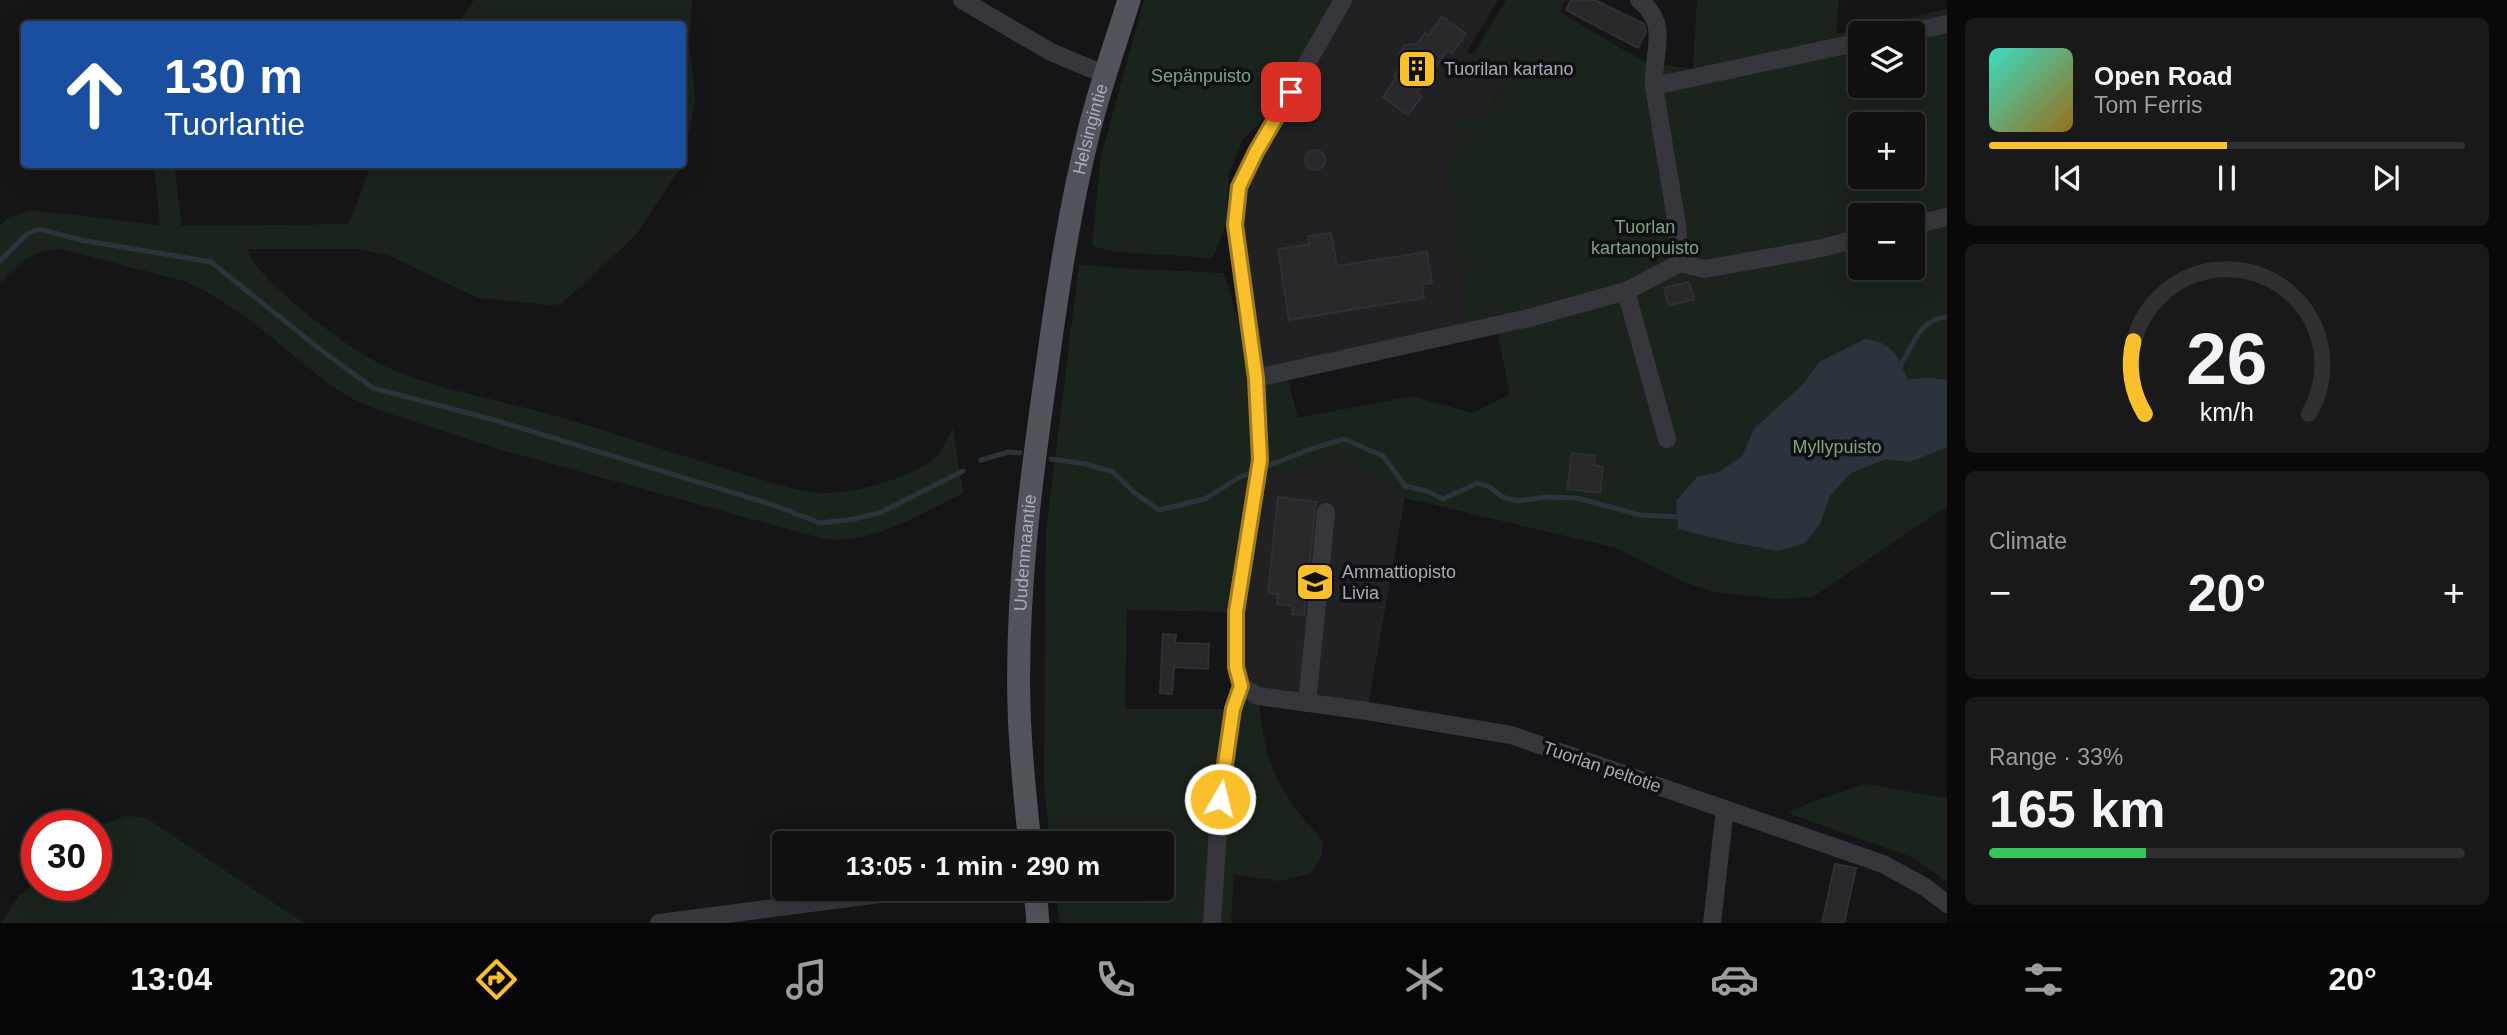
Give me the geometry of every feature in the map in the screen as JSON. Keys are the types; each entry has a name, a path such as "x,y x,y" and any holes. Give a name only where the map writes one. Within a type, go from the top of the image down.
{"main road":[{"name":"Helsingintie","path":"1062,262 1091,125 1129,0"},
{"name":"Uudenmaantie","path":"1029,831 1019,705 1021,621 1037,437 1062,262"},
{"path":"1036,901 1038,923"}],"street":[{"path":"962,0 1051,52 1106,75"},
{"path":"1212,923 1220,799 1233,709 1241,686 1236,667 1236,612 1260,460 1256,378 1235,225 1239,187 1256,152 1343,0"},
{"path":"1639,0 1647,6 1657,24 1654,86 1677,225 1680,263"},
{"path":"1925,28 1947,24"},
{"path":"1654,86 1848,44"},
{"path":"1925,223 1947,218"},
{"path":"1256,378 1529,318 1626,290 1680,263 1705,269 1848,241"},
{"path":"1626,290 1667,439"},
{"path":"1307,703 1326,512"},
{"name":"Tuorlan peltotie","path":"1241,686 1258,696 1511,735 1883,863 1925,887 1947,904"},
{"path":"1712,923 1725,809"},
{"path":"659,923 827,901"}],"shaded area":[{"path":"1351,0 1498,0 1467,51 1508,78 1449,165 1480,328 1256,378 1242,226 1248,189 1267,144"},
{"path":"1865,339 1888,347 1897,357 1908,379 1947,380 1947,447 1910,462 1886,459 1851,473 1830,496 1820,524 1805,543 1778,551 1678,529 1676,501 1697,477 1719,472 1742,456 1754,429 1803,384 1819,362"},
{"name":"Ammattiopisto Livia","path":"1346,458 1405,498 1367,711 1258,696 1236,667 1257,479"}],"green space":[{"path":"474,0 692,0 689,46 695,102 686,146 686,21 459,21"},
{"name":"Sepänpuisto","path":"1144,0 1336,0 1274,109 1242,140 1229,173 1226,224 1213,258 1117,252 1092,246 1101,156"},
{"path":"1506,0 1565,0 1560,12 1646,63 1693,69 1697,0 1839,0 1836,34 1848,31 1848,98 1925,98 1925,21 1894,21 1947,9 1947,506 1813,597 1780,599 1714,592 1684,582 1616,548 1405,498 1346,458 1257,479 1236,612 1127,610 1125,709 1233,709 1241,686 1258,696 1269,759 1283,790 1323,841 1321,858 1309,874 1279,881 1234,874 1231,923 1060,923 1057,901 1174,901 1174,831 1049,831 1044,784 1046,531 1079,264 1224,273 1256,378 1286,371 1298,418 1412,396 1472,413 1510,394 1496,325 1480,328 1465,319 1449,165 1460,149 1457,123 1481,118 1508,79 1473,55"},
{"path":"154,168 174,168 182,226 349,224 370,168 680,168 636,235 560,304 478,298 390,256 359,249 247,249 269,280 333,334 375,361 411,377 559,417 779,485 823,493 851,491 915,471 937,456 953,428 963,493 879,533 843,540 824,539 498,449 375,409 331,386 248,318 184,281 60,249 34,255 0,283 0,226 7,218 30,210 160,225"},
{"path":"1865,784 1947,798 1947,882 1914,858 1788,813"},
{"path":"124,816 145,817 304,923 1,923 21,894 21,901 112,901 112,821"}],"building":[{"path":"1571,0 1595,0 1644,24 1646,32 1638,48 1566,10"},
{"name":"Tuorilan kartano","path":"1442,17 1466,34 1452,53 1448,50 1417,93 1422,96 1408,115 1383,97 1396,78 1394,76 1401,66 1399,54 1405,45 1417,44 1425,33 1428,36"},
{"path":"1315,150 1322,153 1325,160 1322,167 1315,170 1308,167 1305,160 1308,153"},
{"path":"1331,233 1337,266 1427,252 1432,283 1422,284 1424,298 1289,320 1278,249 1310,244 1308,236"},
{"path":"1689,282 1694,299 1669,306 1664,288"},
{"path":"1572,453 1595,456 1594,465 1603,467 1600,493 1567,489"},
{"path":"1278,497 1316,502 1304,615 1292,614 1293,606 1277,604 1278,594 1268,593"},
{"path":"1163,634 1176,635 1175,643 1209,644 1208,669 1174,667 1172,694 1160,693"},
{"path":"1835,864 1856,868 1844,923 1822,923"}],"waterway":[{"path":"0,261 27,234 39,229 81,240 211,262 373,388 498,421 770,504 820,523 882,512 963,471"},
{"path":"1898,369 1923,329 1937,319 1947,317"},
{"path":"1051,459 1086,464 1113,472 1135,493 1159,510 1205,499 1238,478 1308,450 1344,439 1383,456 1405,486 1427,491 1443,499 1478,483 1490,487 1502,497 1518,501 1546,497 1577,498 1640,515 1683,517"},
{"path":"981,460 1009,452 1020,453"}],"place":[{"name":"Tuorilan kartano","path":"1417,69"},
{"name":"Ammattiopisto Livia","path":"1315,582"}],"route":[{"path":"1220,799 1233,709 1241,686 1236,667 1236,612 1260,460 1256,378 1235,225 1239,187 1291,92"}],"park label":[{"name":"Tuorlan kartanopuisto","path":"1645,237"},
{"name":"Myllypuisto","path":"1837,447"}]}
